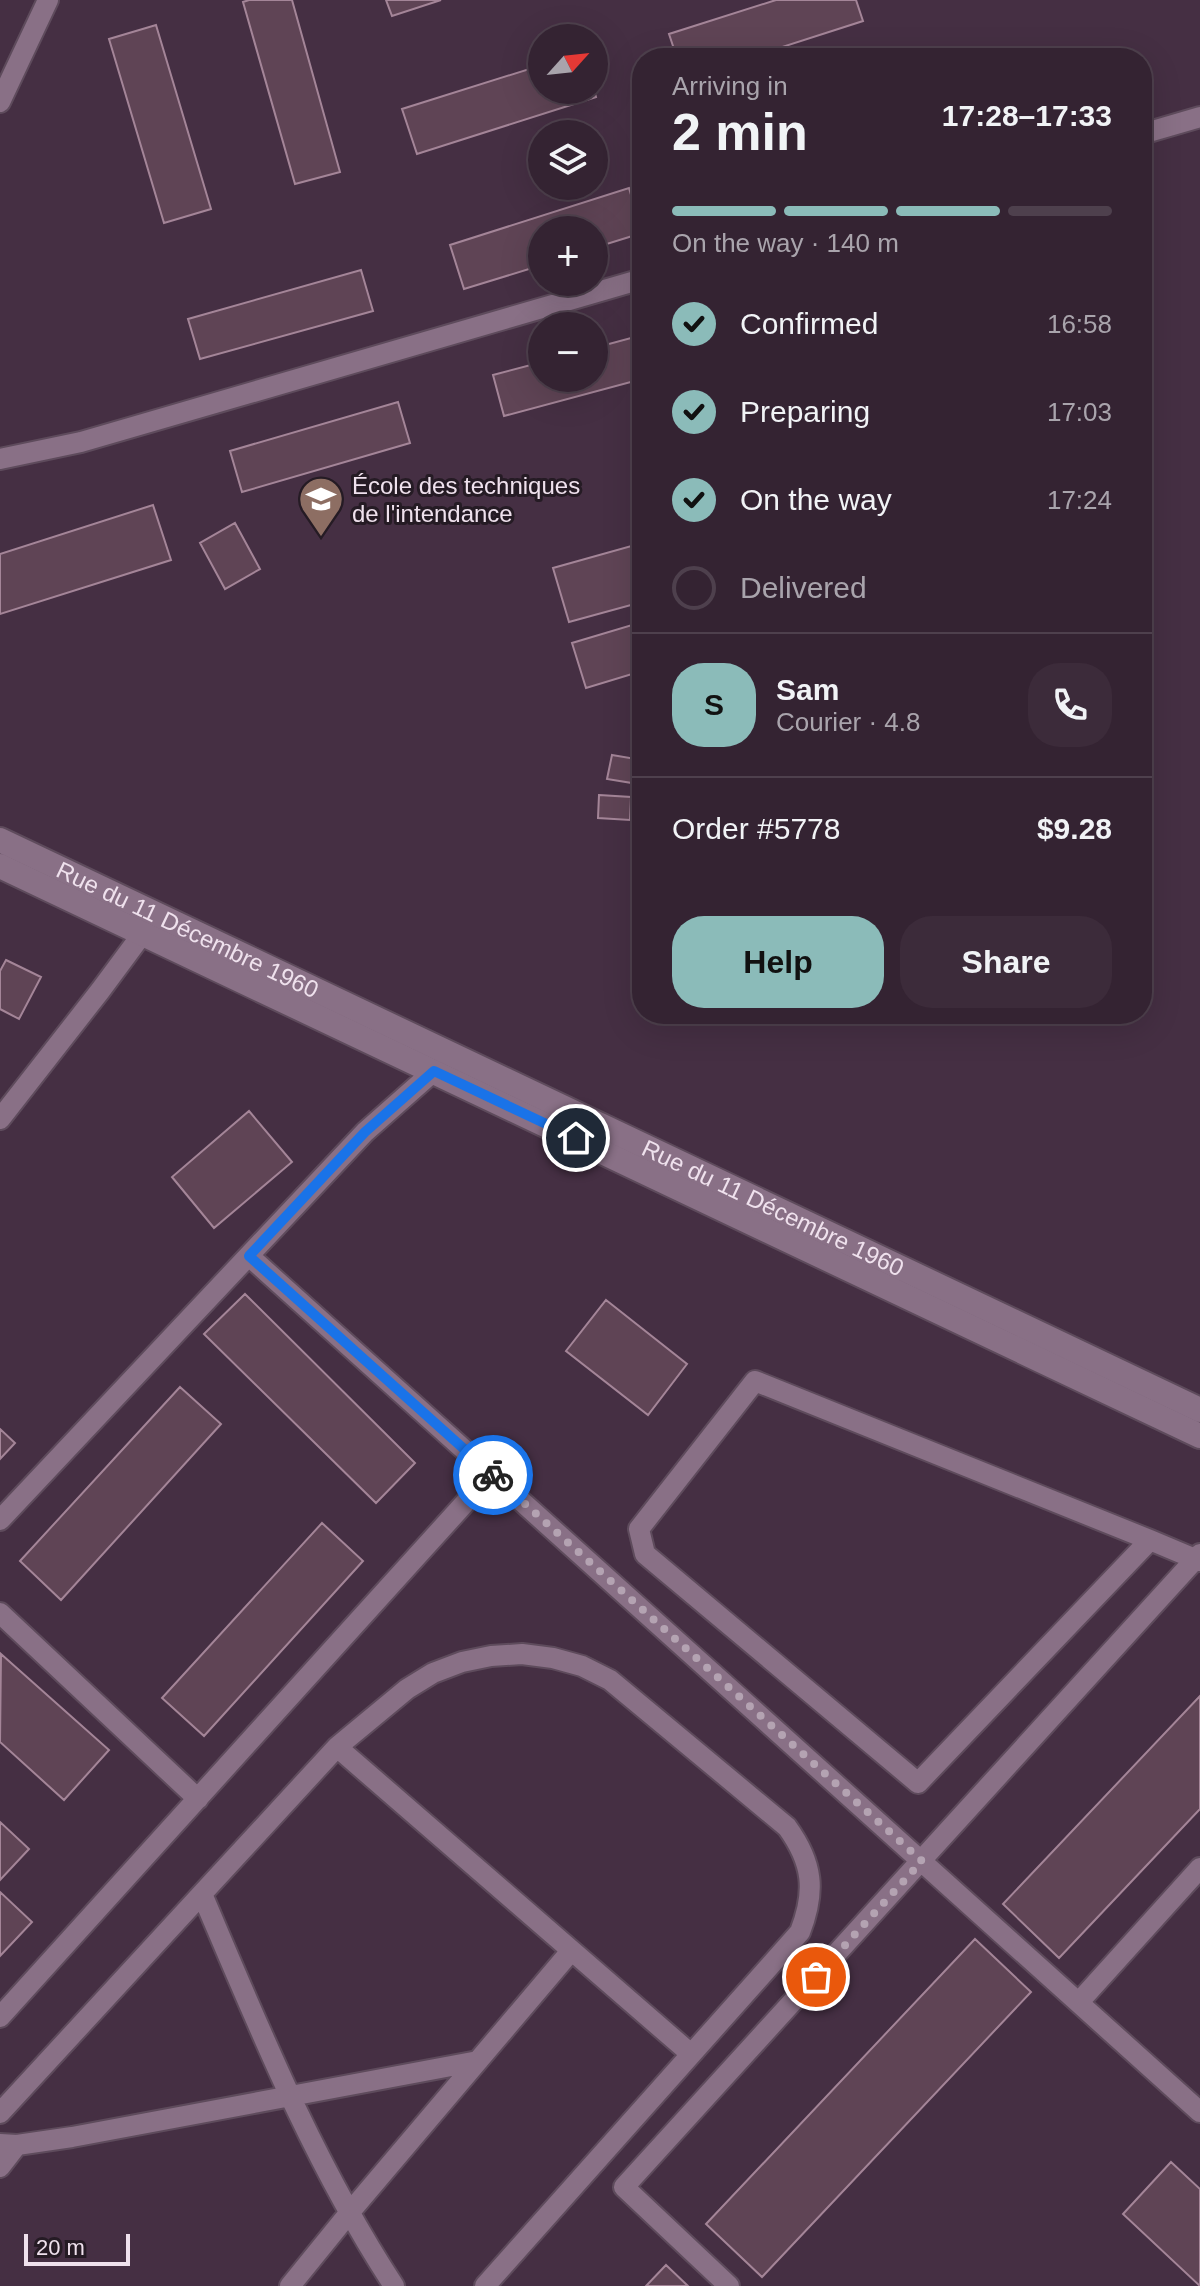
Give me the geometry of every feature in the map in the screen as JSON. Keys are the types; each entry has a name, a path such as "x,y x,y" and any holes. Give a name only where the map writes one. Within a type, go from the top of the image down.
{"main road":[{"name":"Rue du 11 Décembre 1960","path":"0,840 1200,1410"},
{"name":"Rue du 11 Décembre 1960","path":"0,866 1200,1436"}],"lane":[{"path":"0,102 48,0"},
{"path":"1152,131 1200,117"},
{"path":"0,459 81,442 632,282"},
{"path":"0,1119 143,933"},
{"path":"0,1520 365,1132 434,1071"},
{"path":"249,1256 1200,2112"},
{"path":"729,2286 624,2187 1199,1558 755,1381 639,1529 645,1554 918,1783 1150,1540"},
{"path":"0,2017 492,1473"},
{"path":"0,1613 198,1799"},
{"path":"0,2113 337,1747 407,1689 433,1673 491,1656 522,1654 582,1666 610,1680 787,1827 800,1845 808,1866 811,1889 808,1911 800,1932 485,2286"},
{"path":"337,1747 691,2054"},
{"path":"1079,2002 1200,1868"},
{"path":"202,1894 289,2096 350,2212 394,2286"},
{"path":"290,2286 571,1951"},
{"path":"0,2167 9,2144 72,2137 478,2061"}],"building":[{"path":"292,0 340,172 295,184 243,2"},
{"path":"386,0 441,0 392,16"},
{"path":"776,0 856,0 863,21 779,48 674,48 669,34"},
{"path":"156,25 211,209 164,223 109,39"},
{"path":"528,69 528,104 574,104 417,154 402,109"},
{"path":"629,188 632,236 608,244 608,216 541,216 591,200 608,200 608,195"},
{"path":"528,220 528,269 464,289 450,245"},
{"path":"361,270 373,311 200,359 188,319"},
{"path":"632,338 632,382 608,388 608,344"},
{"path":"528,366 528,392 594,392 504,416 493,375"},
{"path":"398,402 410,443 242,492 230,451"},
{"path":"153,505 171,560 0,614 0,554"},
{"path":"235,523 260,569 225,589 200,543"},
{"path":"632,546 632,605 569,622 553,568"},
{"path":"632,625 632,674 586,688 572,643"},
{"path":"612,755 632,758 632,783 607,779"},
{"path":"599,795 631,797 630,820 598,818"},
{"path":"6,960 41,977 19,1019 0,1009 0,971"},
{"path":"249,1111 292,1162 214,1228 172,1177"},
{"path":"245,1294 415,1463 376,1503 204,1334"},
{"path":"606,1300 687,1364 648,1415 566,1351"},
{"path":"180,1387 221,1424 61,1600 20,1561"},
{"path":"0,1429 15,1443 0,1459"},
{"path":"322,1523 363,1561 204,1736 162,1698"},
{"path":"1,1654 109,1750 64,1800 0,1742"},
{"path":"1200,1696 1200,1809 1059,1958 1003,1904"},
{"path":"0,1822 29,1849 0,1880"},
{"path":"0,1892 32,1922 0,1956"},
{"path":"975,1939 1031,1992 762,2277 706,2224"},
{"path":"1171,2162 1200,2189 1200,2286 1123,2214"},
{"path":"666,2265 688,2286 646,2286"}],"way so far":[{"path":"493,1475 922,1861 816,1977"}],"place":[{"name":"École des techniques de l'intendance","path":"321,538"}],"route":[{"path":"493,1475 249,1256 365,1132 434,1071 576,1138"}]}
